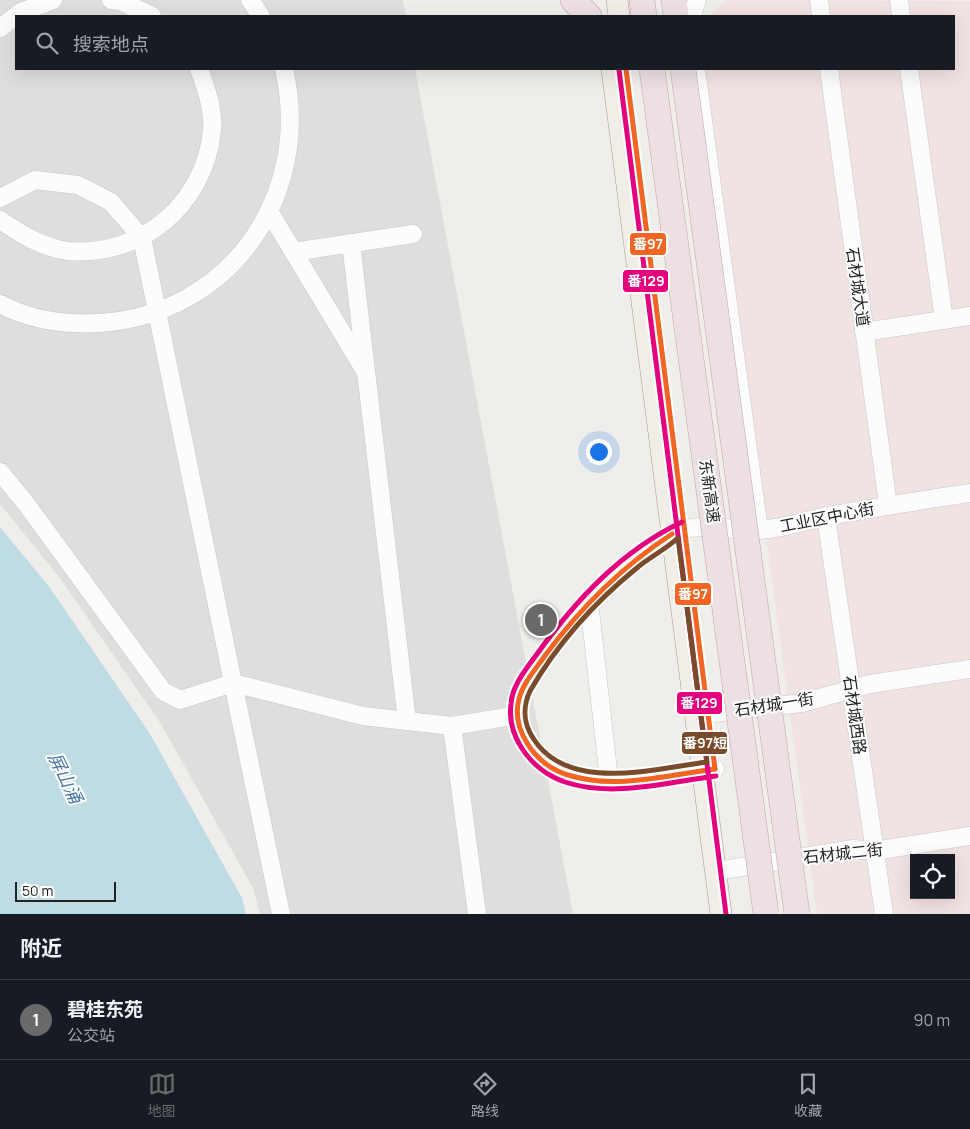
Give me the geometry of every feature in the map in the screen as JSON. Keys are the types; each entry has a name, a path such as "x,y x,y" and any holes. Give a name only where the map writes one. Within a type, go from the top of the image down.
{"highway":[{"path":"573,0 588,15"},
{"path":"642,0 644,15"},
{"path":"674,0 676,15"},
{"name":"东新高速","path":"652,70 766,914"},
{"name":"东新高速","path":"683,70 797,914"}],"main road":[{"path":"603,0 605,15"},
{"path":"617,0 619,15"},
{"path":"612,70 678,532 722,870 734,914"},
{"path":"626,70 678,532"},
{"path":"721,914 722,870"}],"street":[{"path":"17,15 53,0"},
{"path":"111,0 120,1 150,15"},
{"path":"250,0 260,15"},
{"path":"692,15 697,0"},
{"path":"819,0 821,15"},
{"path":"899,0 902,15"},
{"path":"0,28 15,17"},
{"path":"0,220 30,240 67,251 105,250 142,238 170,219 192,194 206,163 212,130 209,96 199,70"},
{"path":"0,304 40,319 80,324 119,322 158,312 186,299 212,282 234,262 254,239 270,213 283,179 290,143 290,106 284,70"},
{"path":"696,70 759,530"},
{"name":"石材城大道","path":"828,70 888,505"},
{"path":"909,70 944,320"},
{"path":"0,198 35,180 78,185 111,202 142,238 281,914"},
{"path":"270,213 366,374"},
{"path":"293,252 413,234"},
{"path":"351,243 407,721"},
{"path":"864,332 970,316"},
{"path":"0,472 27,505 162,691 180,700 233,683 363,716 407,721 452,726 518,715"},
{"name":"工业区中心街","path":"678,532 709,526 759,530 888,505 970,494"},
{"name":"石材城西路","path":"826,517 884,914"},
{"path":"678,532 659,542 611,579 589,602 533,673 518,702 518,715 523,738 530,748 549,766 567,775 583,779 630,779 709,769"},
{"path":"589,602 609,779"},
{"name":"石材城一街","path":"702,714 802,703 851,688 970,669"},
{"path":"452,726 477,914"},
{"name":"石材城二街","path":"722,870 853,849 874,850 970,836"}],"shaded area":[{"path":"0,0 403,0 406,15 15,15 15,70 415,70 573,914 260,914 253,888 161,724 60,578 0,504"},
{"path":"726,0 970,1 970,914 817,914 703,70 955,70 955,15 710,15"}],"water":[{"name":"屏山涌","path":"0,527 50,588 150,734 242,898 246,914 0,914"}],"transit line":[{"name":"番129","path":"619,70 726,914"},
{"name":"番97","path":"626,70 715,769"},
{"name":"番129","path":"682,522 639,547 584,596 552,634 521,677 512,697 511,721 518,742 525,753 540,768 558,779 583,787 621,789 716,776"},
{"name":"番97","path":"672,534 619,574 587,605 558,639 523,688 517,710 518,722 527,743 535,754 544,763 568,775 604,781 623,781 715,769"},
{"name":"番97短","path":"678,538 707,762 637,772 612,773 589,772 567,766 548,755 533,738 527,726 525,709 530,691 552,657 592,609 622,580 678,538"}],"place":[{"name":"碧桂东苑","path":"541,620"}]}
